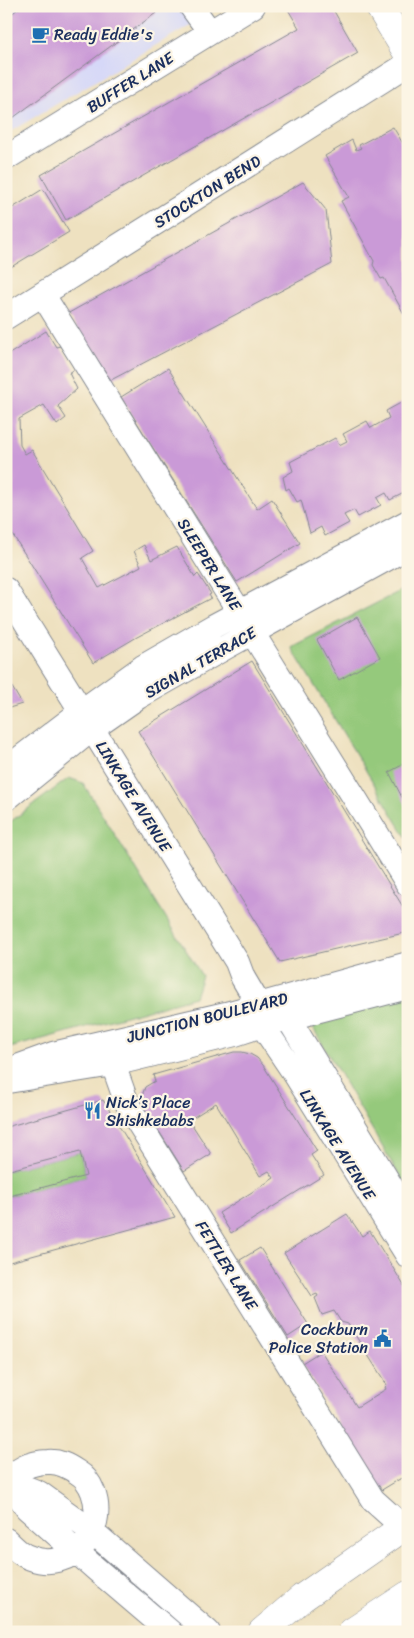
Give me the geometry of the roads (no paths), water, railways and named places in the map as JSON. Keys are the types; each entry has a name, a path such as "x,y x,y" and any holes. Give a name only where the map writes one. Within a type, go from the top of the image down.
{"main road":[{"path":"379,6 408,54"},
{"path":"262,1632 302,1598 405,1526"},
{"path":"352,1632 408,1595"},
{"path":"391,1632 408,1605"}],"street":[{"path":"191,6 210,32"},
{"name":"BUFFER LANE","path":"6,158 253,6"},
{"name":"STOCKTON BEND","path":"6,317 408,64"},
{"name":"SLEEPER LANE","path":"43,295 408,884"},
{"name":"SIGNAL TERRACE","path":"6,799 143,667 240,612 408,522"},
{"name":"SIGNAL TERRACE","path":"6,769 87,720 158,685 408,547"},
{"name":"LINKAGE AVENUE","path":"6,590 237,962 261,1015 295,1074 402,1213"},
{"name":"JUNCTION BOULEVARD","path":"6,1081 113,1064 236,1034 261,1015 408,964"},
{"name":"JUNCTION BOULEVARD","path":"6,1071 53,1054 226,1014 288,1018 408,987"},
{"name":"LINKAGE AVENUE","path":"288,1018 402,1213 408,1256"},
{"name":"FETTLER LANE","path":"101,1043 113,1064 130,1109 373,1500 405,1526"},
{"path":"6,1540 17,1551 31,1559 47,1561 62,1559 77,1552 86,1543 97,1517 96,1501 90,1486 80,1474 66,1465 51,1462 35,1463 20,1470 7,1481"},
{"path":"7,1481 39,1493 92,1532 208,1632"},
{"path":"7,1481 27,1508 170,1632"}],"place":[{"name":"Ready Eddie's","path":"40,34"},
{"name":"Nick’s Place Shishkebabs","path":"92,1111"},
{"name":"Cockburn Police Station","path":"382,1338"}]}
